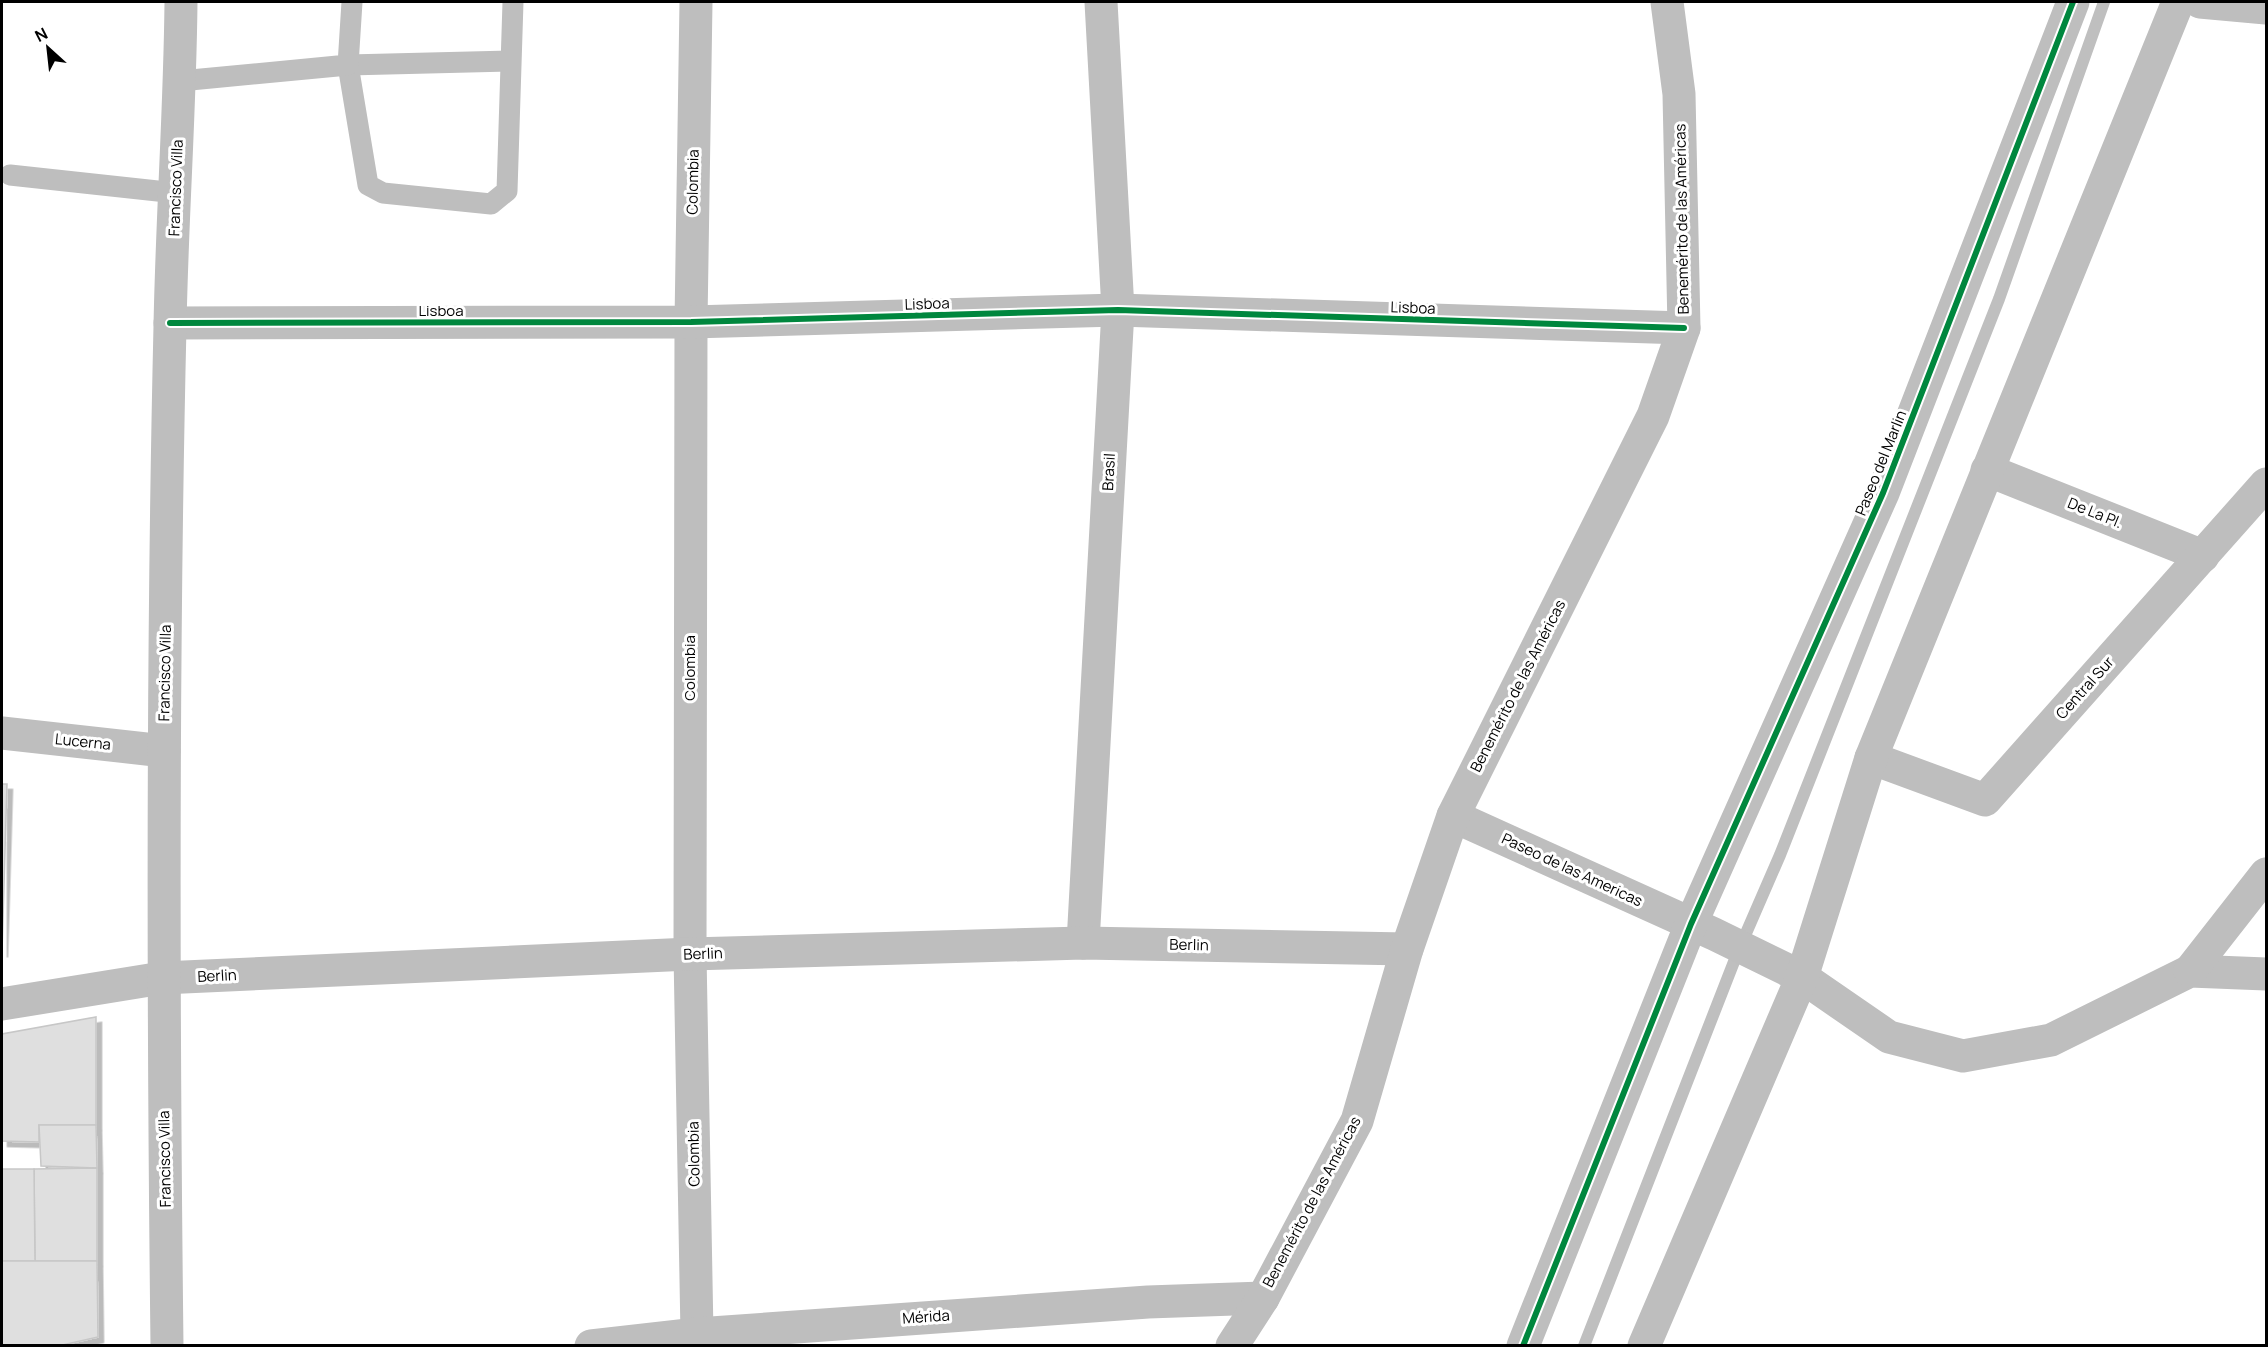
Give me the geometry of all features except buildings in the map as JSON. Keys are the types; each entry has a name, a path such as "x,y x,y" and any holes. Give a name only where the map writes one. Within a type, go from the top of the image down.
{"street":[{"name":"Francisco Villa","path":"167,1346 162,978 164,751 170,323 181,2"},
{"name":"Colombia","path":"696,2 690,322 690,954 697,1334"},
{"name":"Brasil","path":"1083,943 1118,310 1101,2"},
{"name":"Benemérito de las Américas","path":"1232,1346 1263,1298 1358,1121 1407,949 1452,816 1653,416 1684,328 1679,94 1667,2"},
{"name":"Paseo del Marlin","path":"1523,1346 1702,929 1883,493 2073,2"},
{"path":"1644,1346 1802,977 1871,758 2178,2"},
{"path":"2200,2 2266,8"},
{"name":"Lisboa","path":"170,323 690,322 1118,310 1684,328"},
{"path":"2256,495 2266,456"},
{"name":"De La Pl.","path":"1987,471 2202,556"},
{"name":"Central Sur","path":"1871,758 1985,800 2256,495"},
{"name":"Lucerna","path":"2,733 164,751"},
{"name":"Paseo de las Americas","path":"1452,816 1702,929 1802,977"},
{"path":"1802,977 1888,1036 1964,1056 2051,1040 2190,971 2266,874"},
{"name":"Berlin","path":"2,1004 162,978 690,954 1083,943 1407,949"},
{"path":"2190,971 2266,974"},
{"name":"Mérida","path":"591,1346 697,1334 1136,1303 1263,1298"}],"lane":[{"path":"352,2 348,65 368,184 383,193 491,204 507,192 513,2"},
{"path":"180,81 348,65 511,61"},
{"path":"10,175 176,193"}],"waterway":[{"path":"1584,1346 1737,954 1780,855 1999,299 2104,2"}],"cycle path":[{"path":"1523,1346 1691,924 1883,493 2073,2"},
{"path":"170,323 691,322 1118,310 1684,328"}]}
